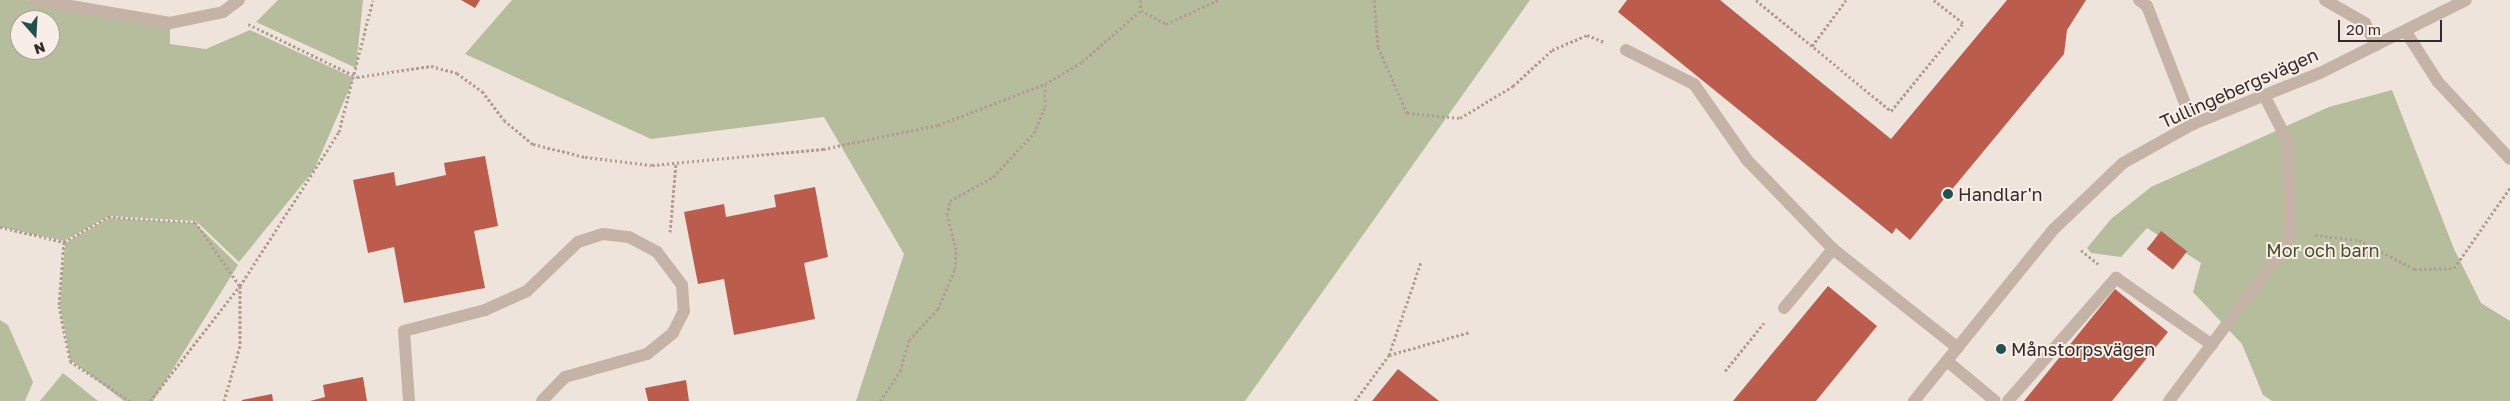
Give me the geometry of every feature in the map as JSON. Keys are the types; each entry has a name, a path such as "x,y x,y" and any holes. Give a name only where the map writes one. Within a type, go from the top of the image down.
{"street":[{"path":"36,0 170,23 223,12 239,0"},
{"path":"2139,0 2147,6 2193,124"},
{"path":"2325,0 2365,23 2376,46"},
{"name":"Tullingebergsvägen","path":"1914,401 2054,230 2123,163 2193,124 2265,97 2406,32 2466,0"},
{"path":"2406,32 2438,82 2510,159"},
{"path":"1626,50 1694,84 1748,160 1833,250 1958,348"},
{"path":"2169,401 2282,251 2290,232 2288,142 2265,97"},
{"path":"409,401 404,331 485,310 527,292 578,242 603,234 629,237 657,252 682,285 684,311 673,333 647,354 565,377 542,401"},
{"path":"1784,308 1833,250"},
{"path":"2008,401 2116,278 2212,344"},
{"path":"1947,361 1995,401"}],"path":[{"path":"150,401 240,286 339,132 357,77 373,0"},
{"path":"1140,0 1141,10"},
{"path":"1141,10 1166,24 1218,0"},
{"path":"1374,0 1378,47 1407,113 1460,118 1513,86 1552,50 1586,35 1626,50"},
{"path":"1756,0 1891,111 1963,23 1934,0"},
{"path":"1812,46 1846,0"},
{"path":"223,12 357,77 431,66 457,74 482,91 504,120 533,144 585,157 676,163 823,149 938,125 1045,84 1082,62 1141,10"},
{"path":"880,401 900,372 909,340 938,309 954,269 956,250 947,215 950,201 993,177 1034,133 1045,107 1045,84"},
{"path":"657,252 671,229 676,163"},
{"path":"2290,232 2360,240 2414,269 2454,268 2510,188"},
{"path":"0,227 64,242 108,217 195,222 240,286 240,346 224,401"},
{"path":"64,242 59,306 70,361 130,401"},
{"path":"1355,401 1389,355 1421,262"},
{"path":"1725,371 1771,314 1784,308"},
{"path":"1389,355 1470,332"}],"green space":[{"path":"0,0 28,0 170,24 170,44 206,49 250,30 354,78 314,170 239,262 196,221 109,216 64,241 0,227"},
{"path":"278,0 363,0 356,68 256,22"},
{"path":"512,0 1530,0 1245,401 856,401 904,254 824,117 651,139 465,54"},
{"name":"Mor och barn","path":"2392,90 2454,249 2481,303 2510,321 2510,401 2272,401 2263,395 2242,344 2193,292 2201,263 2147,228 2121,257 2091,253 2087,248 2111,219 2151,187 2329,107"},
{"path":"109,218 195,223 238,265 153,401 124,401 70,360 60,305 65,243"},
{"path":"0,320 8,325 33,382 25,401 0,401"},
{"path":"63,373 98,401 40,401"}],"building":[{"path":"461,0 480,0 475,8"},
{"path":"1627,0 1720,0 1891,139 2007,0 2086,0 2067,30 2064,54 1910,240 1896,228 1892,234 1618,12"},
{"path":"485,156 498,226 474,231 485,288 404,303 394,247 368,253 353,180 394,172 396,186 446,175 444,163"},
{"path":"815,187 828,257 804,263 815,319 734,335 724,279 698,284 684,212 724,204 726,217 776,207 774,195"},
{"path":"2161,231 2187,251 2173,269 2147,249"},
{"path":"1828,286 1877,326 1816,401 1733,401"},
{"path":"2115,289 2168,332 2112,401 2024,401"},
{"path":"1398,369 1439,401 1372,401"},
{"path":"363,377 367,401 310,401 325,397 323,385"},
{"path":"686,380 689,401 648,401 645,388"},
{"path":"272,394 273,401 242,401 242,400"}],"place":[{"name":"Handlar'n","path":"1948,194"},
{"name":"Månstorpsvägen","path":"2001,349"}]}
